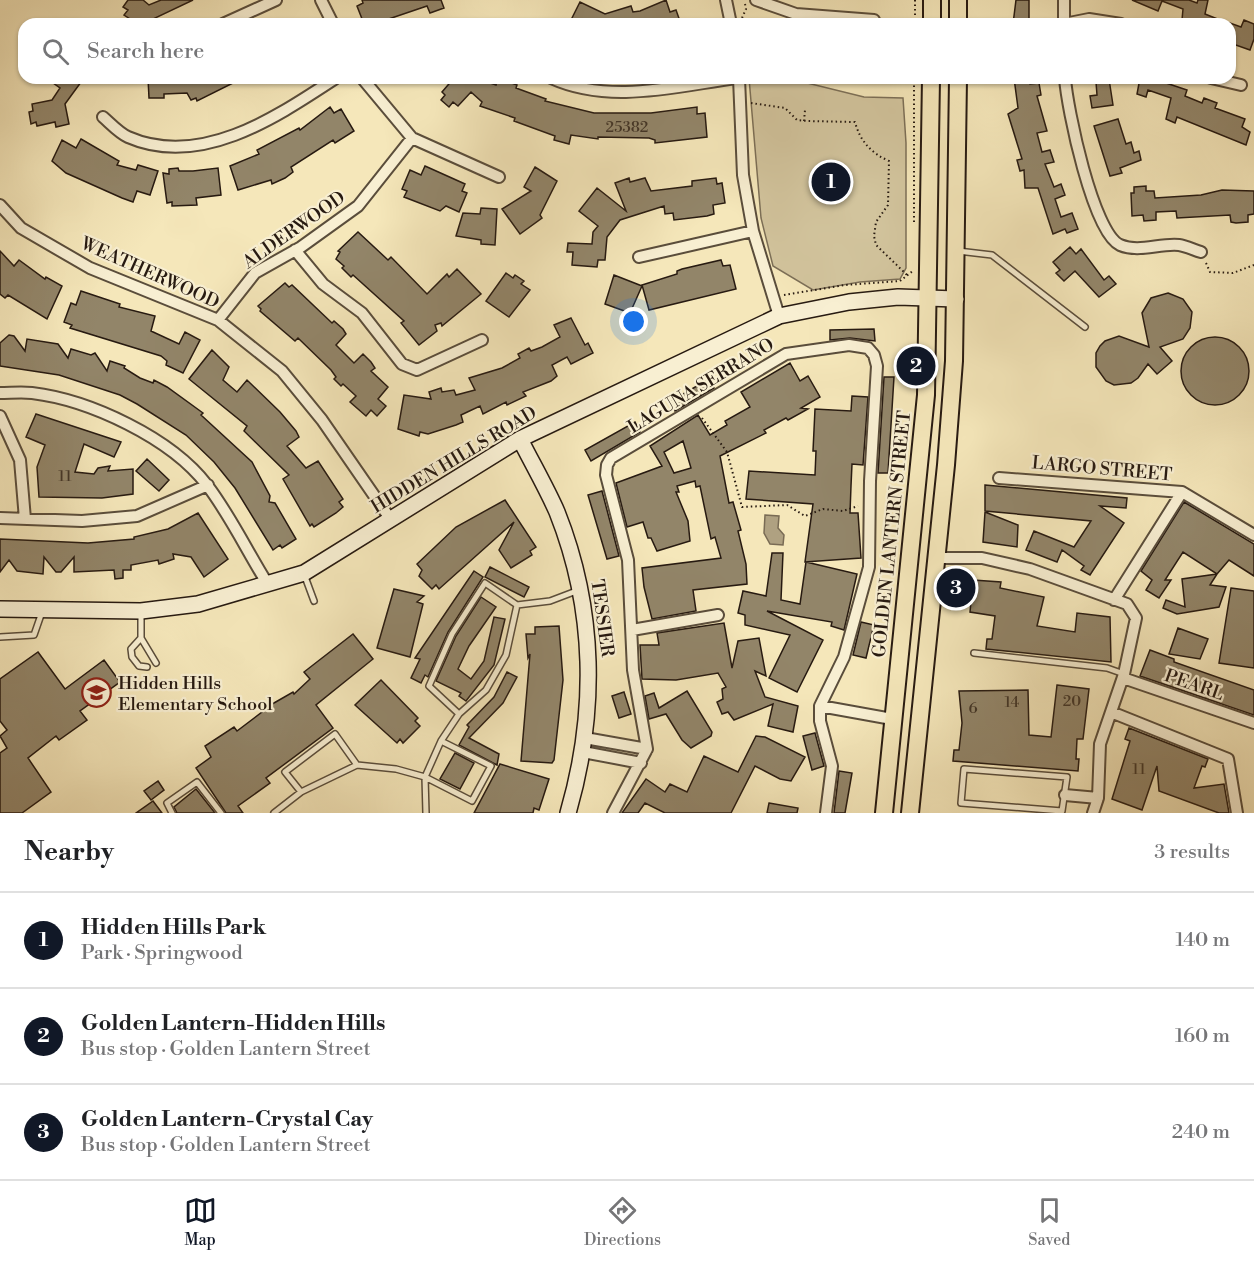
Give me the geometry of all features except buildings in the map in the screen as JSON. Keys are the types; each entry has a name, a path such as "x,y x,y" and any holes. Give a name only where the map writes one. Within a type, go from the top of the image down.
{"main road":[{"path":"932,0 932,18"},
{"path":"958,0 958,18"},
{"name":"GOLDEN LANTERN STREET","path":"884,813 925,405 930,297 931,84"},
{"path":"910,813 953,372 958,84"}],"street":[{"path":"236,18 276,0"},
{"path":"321,0 330,18"},
{"path":"726,0 730,18"},
{"path":"756,0 796,14 848,18"},
{"path":"1064,0 1064,18"},
{"path":"103,117 128,137 169,146 219,141 257,127 326,84"},
{"path":"367,84 412,138 499,177"},
{"path":"570,84 605,93 633,92 693,84"},
{"path":"738,84 743,176 753,231 779,316"},
{"path":"1066,84 1071,128 1101,222 1110,237 1127,248 1179,245 1201,252"},
{"path":"1233,84 1241,86"},
{"name":"ALDERWOOD","path":"218,320 255,273 295,250 358,206 412,138"},
{"name":"WEATHERWOOD","path":"0,205 21,228 90,268 218,320 282,371 322,420 391,520"},
{"path":"639,257 753,231"},
{"path":"295,250 323,284 362,313 402,364 417,370 482,340"},
{"name":"HIDDEN HILLS ROAD","path":"0,609 141,611 198,604 304,573 520,439 779,316 849,302 930,297 956,299"},
{"name":"LAGUNA SERRANO","path":"647,748 635,686 628,560 610,492 607,465 611,458 786,354 849,345 868,348 874,355 877,366 869,567 844,657 820,706"},
{"path":"0,393 32,393 78,405 121,420 178,457 208,485 267,583"},
{"path":"0,416 20,460 25,519"},
{"name":"TESSIER","path":"520,439 556,510 580,589 589,655 584,745 568,813"},
{"name":"LARGO STREET","path":"999,478 1182,492 1114,600"},
{"path":"0,518 82,521 137,516 208,485"},
{"path":"1182,492 1254,535"},
{"path":"936,558 982,558 1030,569 1127,604 1136,618 1123,676 1100,744 1098,798 1093,813"},
{"path":"633,630 718,615"},
{"name":"PEARL","path":"1123,676 1254,723"},
{"path":"826,813 832,766 820,721 820,706 892,719"},
{"path":"1111,712 1228,759 1237,813"},
{"path":"584,745 647,748 613,813"},
{"path":"584,745 641,763"},
{"path":"1065,795 1098,798"}],"lane":[{"path":"956,251 992,255 1084,327"},
{"path":"304,573 314,600"},
{"path":"459,714 429,686 452,634 485,583 517,604 550,600 580,589"},
{"path":"426,813 425,777 441,741 459,714 486,690 506,655 517,604"},
{"path":"0,637 34,635 43,610"},
{"path":"141,611 141,639 156,663"},
{"path":"141,639 131,649 132,657 139,666 147,667"},
{"path":"974,653 1107,668 1123,676"},
{"path":"301,792 285,772 335,735 357,765"},
{"path":"274,813 301,792 357,765 396,769 425,777 469,802 491,767 441,741"},
{"path":"964,769 1067,777 1065,795 1062,811 961,803 964,769"},
{"path":"172,813 167,803 197,782 221,813"}],"path":[{"path":"915,0 915,18"},
{"path":"741,18 746,9"},
{"path":"914,84 914,225"},
{"path":"749,95 750,109"},
{"path":"749,103 784,108 797,120 855,122 858,134 868,147 889,161 888,205 876,222 874,236 876,245 908,276"},
{"path":"804,121 805,110"},
{"path":"1201,252 1210,272 1233,273 1254,265"},
{"path":"780,292 784,296 845,285 900,281 914,272 914,263"},
{"path":"693,410 727,452 742,507 788,506 805,516 823,508 843,511 852,506 870,506"}],"shaded area":[{"path":"750,84 811,84 864,97 903,98 906,143 906,268 900,279 860,282 813,290 773,266 761,218"},
{"path":"765,515 779,516 778,528 784,535 783,545 770,544 764,533"}],"place":[{"name":"Hidden Hills Park","path":"831,182"},
{"name":"Golden Lantern-Hidden Hills","path":"916,366"},
{"name":"Golden Lantern-Crystal Cay","path":"956,588"},
{"name":"Hidden Hills Elementary School","path":"97,693"}]}
